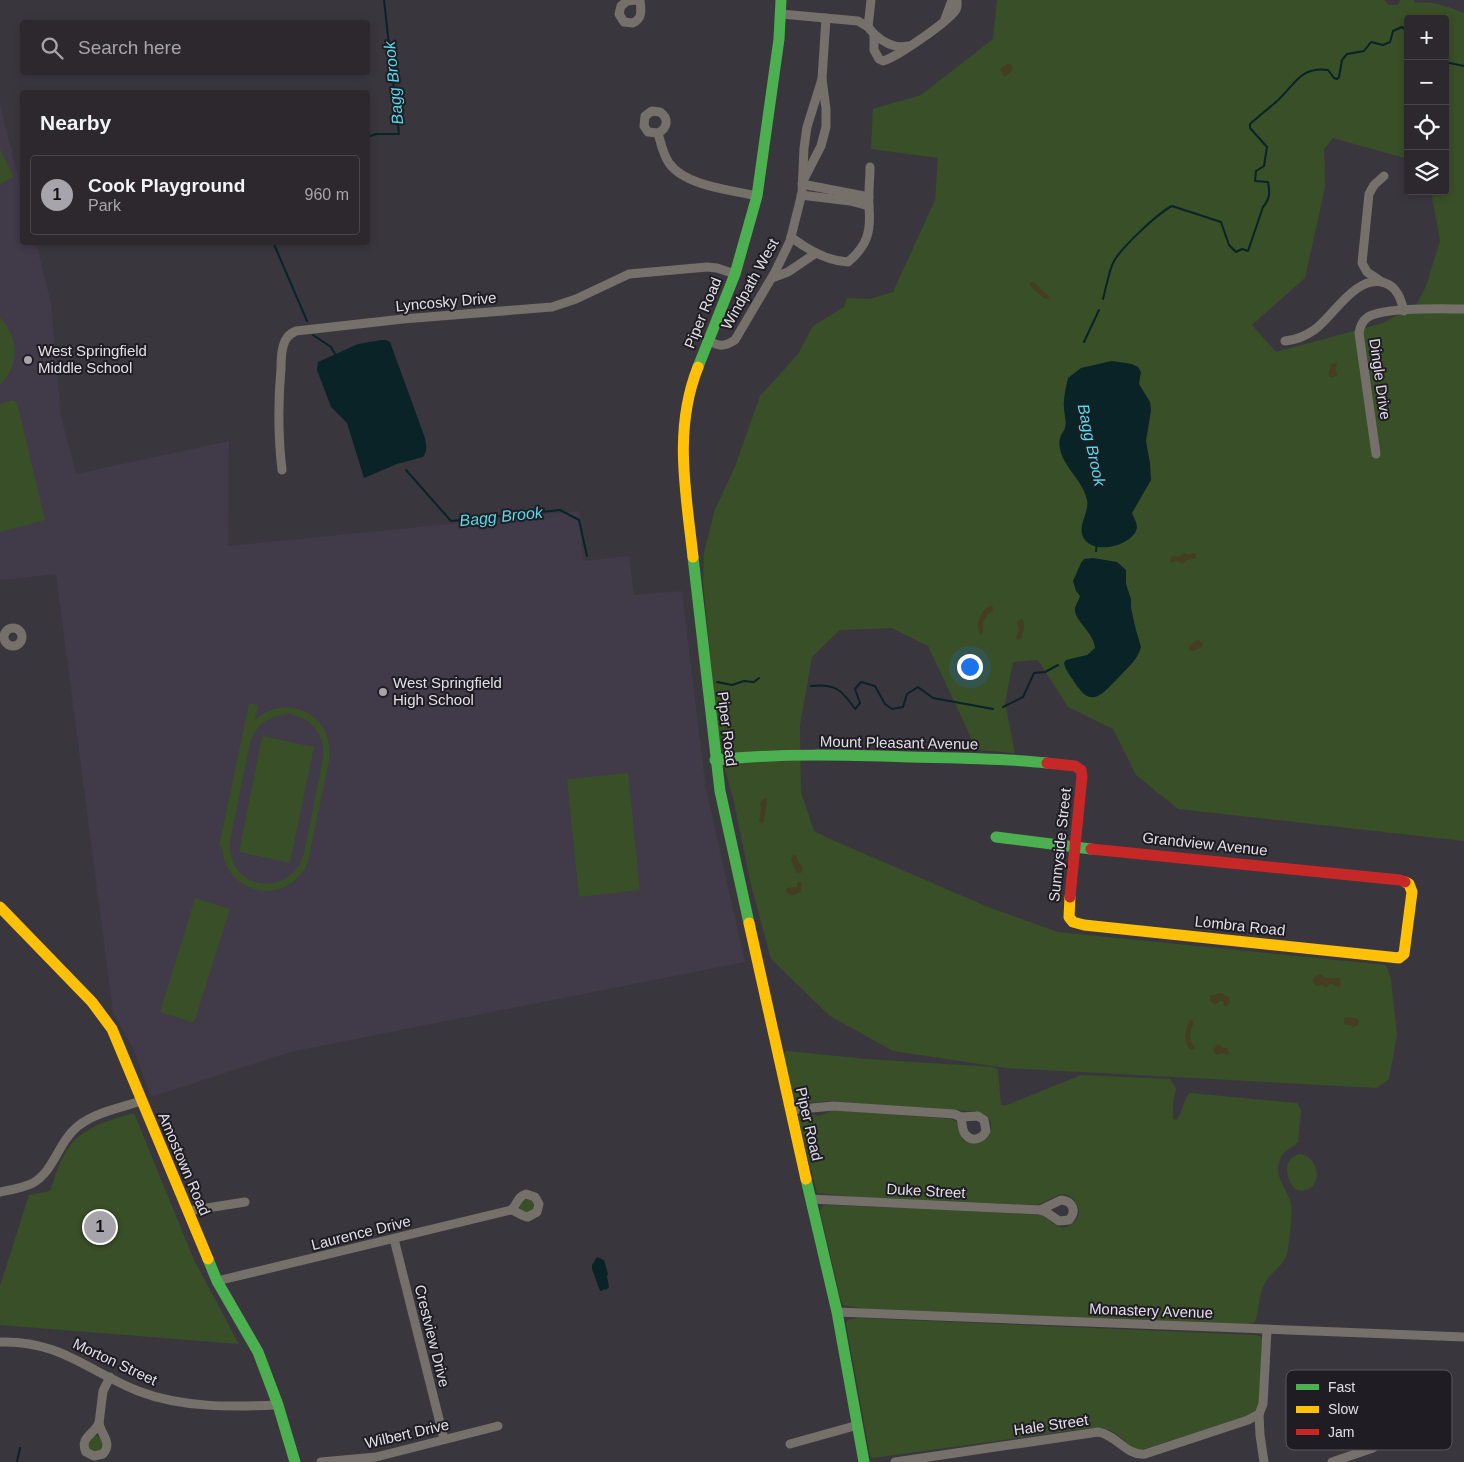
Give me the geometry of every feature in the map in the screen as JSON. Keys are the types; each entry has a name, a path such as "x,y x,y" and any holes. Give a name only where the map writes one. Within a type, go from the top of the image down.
{"street":[{"name":"Piper Road","path":"781,0 781,14 766,137 757,196 735,274 694,374 684,421 682,450 715,760 810,1199 837,1312 864,1462"},
{"path":"868,27 871,0"},
{"path":"945,19 952,0"},
{"path":"874,34 874,50 877,56 881,60 888,60 913,44 955,11 957,0"},
{"path":"781,14 858,21 868,27 884,42 898,47 913,44"},
{"name":"Windpath West","path":"802,184 821,146 826,127 822,79 826,18"},
{"name":"Windpath West","path":"708,340 721,346 735,340 772,278 791,238 801,194 807,127 822,79"},
{"path":"658,134 667,160 680,174 701,183 757,196"},
{"path":"791,238 808,250 840,262 848,262 858,254 869,232 871,217 869,201 870,167"},
{"path":"1384,176 1374,186 1370,194 1362,263 1367,272 1394,289 1401,299 1404,311"},
{"path":"802,184 869,201"},
{"path":"801,194 850,201 869,201"},
{"path":"772,278 788,272 816,253"},
{"name":"Lyncosky Drive","path":"282,470 279,425 280,381 282,351 290,333 388,320 552,307 576,299 629,274 708,267 735,274"},
{"path":"1285,341 1302,338 1316,329 1357,288 1368,283 1382,282"},
{"name":"Dingle Drive","path":"1376,454 1359,333 1360,325 1367,318 1385,312 1464,308"},
{"name":"Mount Pleasant Avenue","path":"715,760 745,757 822,756 1008,760 1072,766 1081,770"},
{"name":"Sunnyside Street","path":"1073,922 1068,913 1082,776 1081,770"},
{"name":"Grandview Avenue","path":"996,837 1075,847 1400,880 1410,885 1412,889 1408,932 1403,955"},
{"name":"Amostown Road","path":"0,907 86,996 104,1017 119,1044 141,1101 218,1281 258,1352 278,1405 295,1462"},
{"name":"Lombra Road","path":"1073,922 1383,957 1399,958 1403,955"},
{"path":"0,1192 28,1185 42,1176 52,1163 66,1138 83,1122 98,1114 141,1101"},
{"path":"791,1110 833,1106 954,1114 961,1117"},
{"name":"Duke Street","path":"810,1199 1040,1210"},
{"path":"188,1211 245,1202"},
{"name":"Laurence Drive","path":"218,1281 510,1210"},
{"name":"Crestview Drive","path":"394,1239 444,1439"},
{"name":"Monastery Avenue","path":"837,1312 1464,1337"},
{"path":"1264,1462 1260,1440 1259,1414 1264,1399 1267,1330"},
{"name":"Morton Street","path":"0,1342 29,1343 54,1349 138,1391 175,1400 236,1406 278,1405"},
{"path":"99,1423 103,1391 110,1377"},
{"name":"Hale Street","path":"895,1462 1098,1432 1108,1434 1133,1453 1145,1454 1248,1420 1259,1414"},
{"path":"790,1444 858,1425"},
{"name":"Wilbert Drive","path":"321,1462 376,1456 498,1426"},
{"path":"1332,1462 1345,1460 1368,1450"}],"shaded area":[{"name":"West Springfield High School","path":"0,105 20,184 20,245 36,245 51,303 61,416 76,474 229,441 228,546 579,511 583,561 629,556 634,595 682,591 706,789 745,962 290,1052 151,1097 134,1050 113,1012 56,574 0,580"}],"green space":[{"path":"997,0 1384,0 1389,5 1398,5 1400,0 1414,0 1415,3 1435,3 1464,13 1464,841 1178,809 1136,775 1113,729 1068,707 1038,660 1013,662 1005,703 1015,753 977,750 928,646 892,628 840,630 812,657 800,725 801,792 814,831 988,907 1058,932 1386,965 1391,979 1397,1035 1389,1079 1377,1088 1006,1068 893,1051 830,1016 771,959 751,885 733,798 720,751 703,583 704,553 715,509 734,469 760,396 798,354 813,326 844,307 847,298 870,299 893,292 935,200 938,158 871,149 873,109 921,95 993,39","holes":["1404,15 1449,15 1449,195 1432,195 1440,241 1426,286 1417,304 1383,323 1276,352 1252,325 1305,278 1325,187 1324,149 1333,138 1404,158"]},
{"path":"0,149 14,177 0,184"},
{"path":"0,318 11,333 15,351 11,369 0,385"},
{"path":"11,400 17,402 45,520 0,532 0,404"},
{"path":"249,703 258,705 255,720 268,711 282,708 295,708 307,713 318,721 325,732 329,745 329,761 308,862 299,877 287,886 273,890 259,890 245,885 234,876 226,864 222,847 219,846","holes":["289,714 297,716 316,729 320,736 323,751 304,852 297,867 287,878 275,883 261,883 249,879 239,871 232,858 230,842 250,743 260,726 270,719"]},
{"path":"262,736 314,747 290,863 239,852"},
{"path":"628,773 640,890 579,897 567,779"},
{"path":"195,898 230,909 194,1023 160,1012"},
{"path":"787,1051 866,1059 993,1067 998,1070 1001,1105 1007,1105 1081,1075 1170,1079 1176,1088 1173,1103 1173,1119 1176,1120 1190,1093 1297,1103 1301,1110 1298,1142 1283,1154 1278,1170 1291,1204 1288,1250 1285,1259 1264,1285 1255,1322 1250,1324 866,1309 843,1305 820,1211 824,1205 1041,1215 1063,1228 1075,1221 1079,1210 1073,1199 1068,1195 1061,1194 1037,1205 854,1197 817,1193 798,1117 801,1114 820,1115 826,1114 831,1110 951,1119 957,1122 962,1139 978,1144 988,1136 991,1124 982,1113 973,1111 830,1101 796,1104 783,1053"},
{"path":"134,1113 194,1260 239,1344 0,1325 0,1286 29,1195 50,1191 63,1157 69,1147 84,1132 113,1119"},
{"path":"1299,1154 1313,1162 1316,1169 1315,1183 1310,1188 1304,1190 1295,1189 1287,1174 1290,1160"},
{"path":"524,1199 530,1199 534,1206 530,1213 524,1213 520,1209 520,1203"},
{"path":"857,1318 1257,1335 1261,1337 1262,1341 1259,1404 1254,1412 1249,1415 1142,1450 1129,1445 1109,1430 1091,1428 873,1458 870,1456 846,1323 848,1320"},
{"path":"96,1436 104,1444 96,1452 88,1444"}],"sand":[{"path":"1007,64 1013,67 1011,72 1004,77 1000,69"},
{"path":"1030,282 1034,282 1050,298 1045,299 1031,287"},
{"path":"1332,363 1337,364 1335,370 1338,375 1331,378 1328,374"},
{"path":"1184,553 1189,555 1193,553 1196,555 1196,558 1187,560 1182,564 1177,561 1170,563 1171,556 1179,557"},
{"path":"992,605 993,610 984,620 983,633 981,635 978,627 979,618 984,610"},
{"path":"1022,619 1024,624 1023,632 1021,639 1018,640 1016,638 1019,630 1017,622"},
{"path":"1197,640 1203,643 1202,647 1193,651 1190,650 1189,646"},
{"path":"765,798 767,800 764,821 761,824 759,820 760,802"},
{"path":"793,855 796,856 803,868 801,873 796,872 791,859"},
{"path":"798,881 802,883 801,891 795,895 790,895 786,891 787,888 797,887"},
{"path":"1321,974 1325,978 1340,978 1341,985 1338,987 1330,983 1326,988 1322,985 1316,986 1313,982 1314,977"},
{"path":"1220,993 1229,997 1230,1002 1227,1006 1224,1006 1223,1001 1215,1005 1210,1001 1210,996"},
{"path":"1344,1018 1358,1019 1359,1024 1353,1028 1351,1025 1344,1024"},
{"path":"1190,1020 1194,1022 1190,1035 1195,1048 1191,1050 1188,1047 1186,1036"},
{"path":"1218,1044 1223,1048 1227,1048 1230,1053 1228,1055 1222,1053 1216,1055 1213,1050"}],"water":[{"path":"381,340 390,342 425,438 426,450 423,457 397,464 364,478 347,423 331,407 317,370 318,362 358,344"},
{"path":"1112,361 1132,364 1138,367 1141,372 1139,384 1150,402 1151,410 1146,441 1151,480 1132,513 1137,529 1132,536 1120,544 1097,547 1085,540 1082,535 1087,500 1080,484 1063,458 1059,441 1066,425 1064,400 1068,378 1081,368"},
{"path":"1093,558 1117,562 1126,570 1126,584 1141,647 1135,660 1129,667 1103,693 1092,697 1087,696 1081,691 1067,671 1064,663 1066,660 1087,655 1095,648 1094,642 1075,613 1080,596 1076,591 1073,581 1084,559"},
{"path":"597,1257 604,1260 608,1274 609,1287 602,1291 600,1291 592,1269 592,1265"}],"waterway":[{"name":"Bagg Brook","path":"370,136 376,134 399,134 384,0"},
{"name":"Bagg Brook","path":"1103,299 1111,269 1118,255 1132,239 1172,206 1221,222 1229,245 1236,252 1242,249 1248,251 1269,192 1268,182 1255,181 1256,171 1264,166 1267,147 1250,128 1250,124 1304,74 1311,71 1328,70 1337,79 1342,60 1347,54 1364,51 1371,42 1383,45 1390,42 1393,31 1402,27 1404,29"},
{"name":"Bagg Brook","path":"1449,63 1464,66"},
{"name":"Bagg Brook","path":"274,245 307,321"},
{"name":"Bagg Brook","path":"1084,342 1099,310"},
{"name":"Bagg Brook","path":"313,335 331,347 335,354"},
{"name":"Bagg Brook","path":"406,470 451,521 560,510 579,520 587,556"},
{"name":"Bagg Brook","path":"1096,551 1097,544"},
{"name":"Bagg Brook","path":"1003,707 1023,697 1034,673 1045,672 1058,665"},
{"name":"Bagg Brook","path":"717,682 732,685 744,681 754,682 759,678"},
{"name":"Bagg Brook","path":"811,686 819,685 837,689 855,709 860,703 855,689 861,682 875,686 885,704 892,709 903,707 907,694 918,687 933,698 993,709"},
{"path":"17,1462 20,1448"}],"traffic: fast":[{"path":"698,367 735,274 757,196 779,39 781,0"},
{"path":"693,557 720,791 749,923"},
{"path":"715,760 788,755 837,755 979,758 1047,763"},
{"path":"996,837 1091,849"},
{"path":"806,1179 837,1312 864,1462"},
{"path":"208,1259 217,1281 258,1352 278,1405 295,1462"}],"traffic: slow":[{"path":"693,557 685,485 684,438 690,391 698,367"},
{"path":"1070,897 1069,917 1073,922 1084,925 1399,958 1404,954 1412,892 1409,884 1405,882"},
{"path":"0,907 92,1002 112,1029 208,1259"},
{"path":"749,923 806,1179"}],"traffic: jam":[{"path":"1047,763 1075,766 1081,770 1082,776 1070,897"},
{"path":"1091,849 1405,882"}],"place":[{"name":"West Springfield Middle School","path":"28,360"},
{"name":"West Springfield High School","path":"383,692"},
{"name":"Cook Playground","path":"100,1227"}]}
